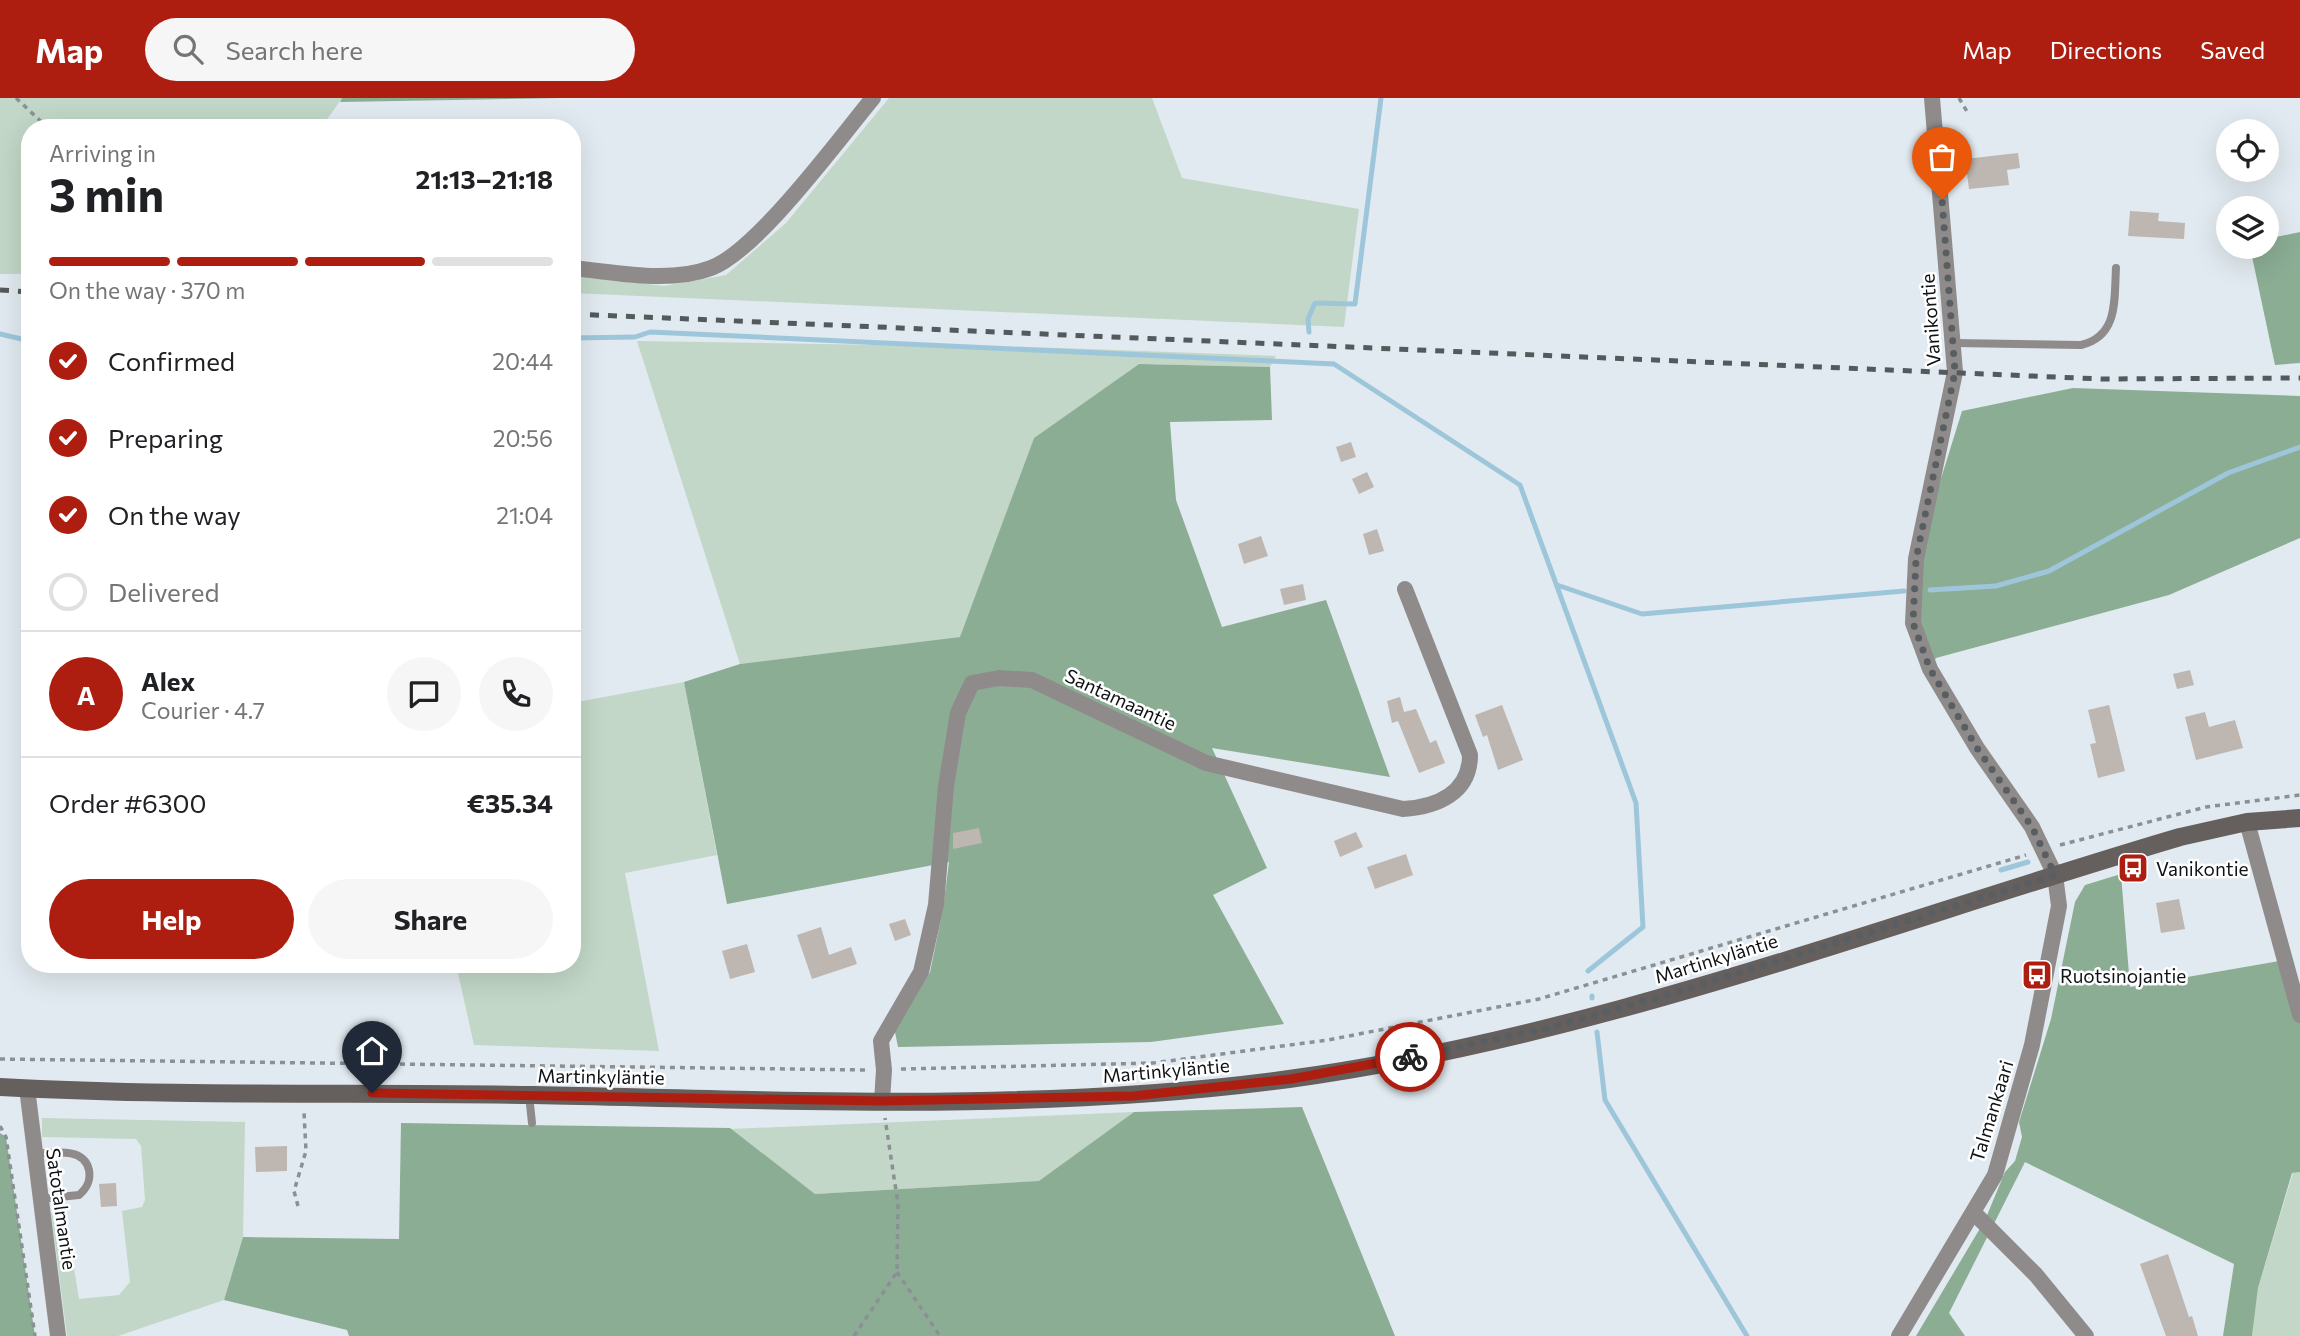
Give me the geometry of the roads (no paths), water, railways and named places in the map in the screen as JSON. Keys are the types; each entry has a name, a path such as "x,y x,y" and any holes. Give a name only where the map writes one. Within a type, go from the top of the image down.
{"street":[{"path":"581,269 666,276 712,268 778,212 873,98"},
{"name":"Vanikontie","path":"1932,98 1955,372 1916,559 1913,623 1930,669 1977,748 2032,827 2055,875"},
{"name":"Santamaantie","path":"882,1101 884,1069 881,1041 921,972 936,905 946,786 958,713 972,683 999,678 1032,680 1206,763 1404,809 1429,808 1460,787 1470,771 1470,755 1405,589"},
{"name":"Martinkyläntie","path":"0,1087 882,1101 1133,1096 1291,1079 1415,1057 1548,1028 1684,990 2179,837 2247,822 2300,818"},
{"path":"2247,822 2300,1015"},
{"name":"Talmankaari","path":"1899,1336 1995,1175 2032,1045 2059,913 2055,875"},
{"name":"Satotalmantie","path":"27,1088 33,1154 58,1336"},
{"path":"1974,1213 2036,1275 2086,1336"}],"lane":[{"path":"1954,343 2081,345 2093,342 2108,331 2114,314 2116,268"},
{"path":"529,1095 532,1123"},
{"path":"33,1154 76,1154 86,1160 89,1172 88,1187 79,1195 39,1199"}],"waterway":[{"path":"1309,332 1308,319 1315,303 1355,304 1381,98"},
{"path":"581,338 635,337 650,332 1334,364 1520,485 1636,803 1643,927 1588,971"},
{"path":"0,334 21,339"},
{"path":"1930,590 1996,586 2049,571 2228,473 2300,447"},
{"path":"1557,585 1642,614 1904,591"},
{"path":"2001,870 2028,862"},
{"path":"1597,1032 1605,1100 1747,1336"}],"railway":[{"path":"0,290 21,291"},
{"path":"581,314 2102,379 2300,378"}],"place":[{"name":"Vanikontie","path":"2133,868"},
{"name":"Ruotsinojantie","path":"2037,975"}]}
